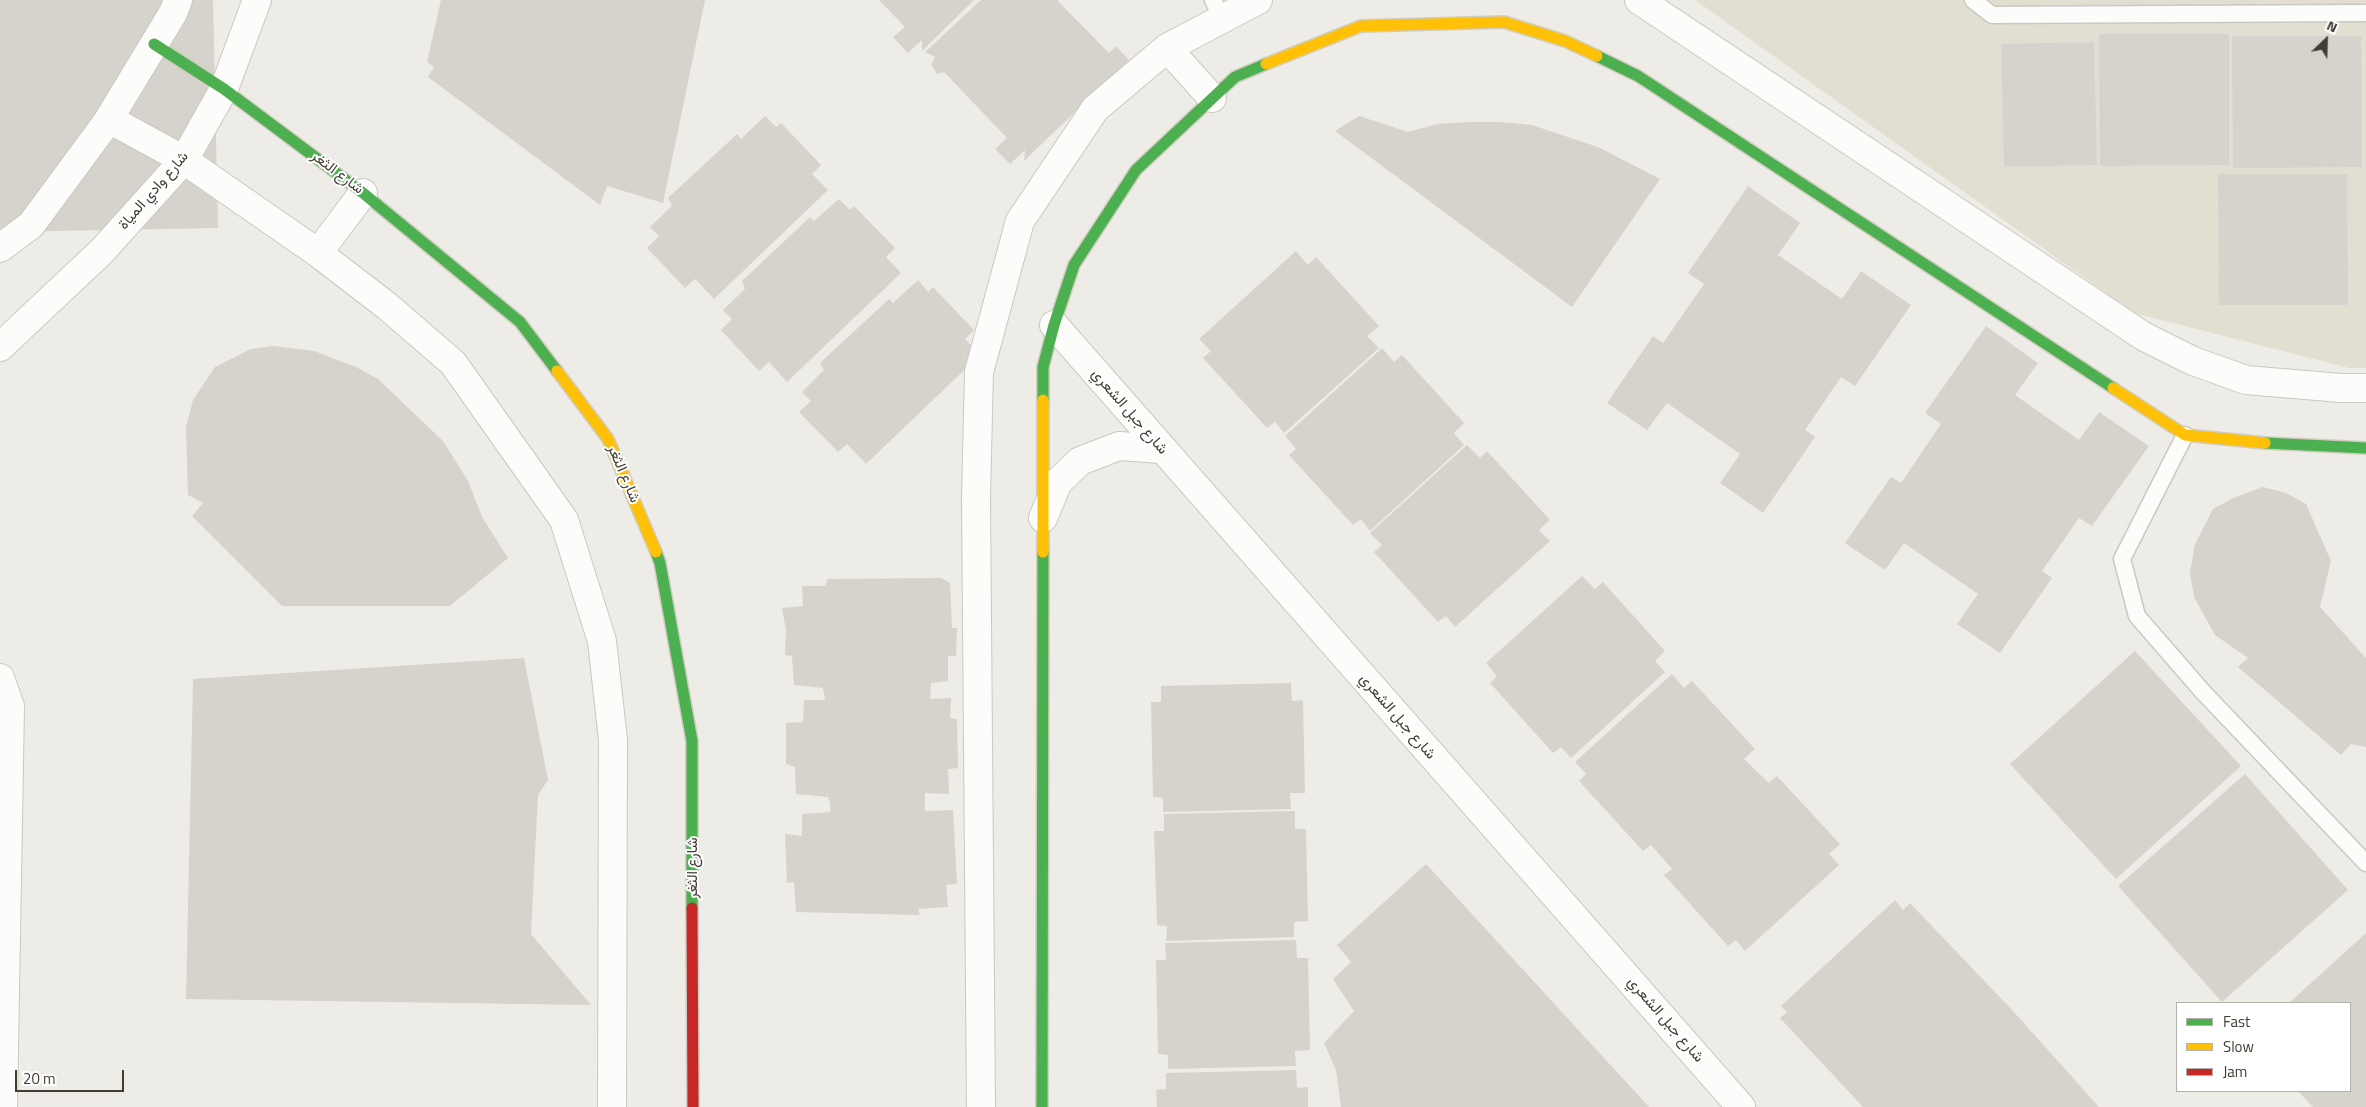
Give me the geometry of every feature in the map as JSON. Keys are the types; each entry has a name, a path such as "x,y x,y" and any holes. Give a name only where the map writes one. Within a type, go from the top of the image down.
{"street":[{"path":"0,248 32,225 109,119 178,0"},
{"name":"شارع وادي المياة","path":"0,347 102,251 184,160 224,89 257,0"},
{"path":"981,1107 976,498 979,372 1020,221 1095,109 1167,48 1217,9 1258,0"},
{"path":"1639,0 2144,336 2193,361 2246,380 2341,388 2366,388"},
{"path":"1042,1107 1043,367 1054,325 1074,265 1136,170 1235,77 1361,26 1504,22 1566,41 1638,76 2185,435 2230,441 2366,448"},
{"name":"شارع الثغر","path":"154,44 224,89 363,193 520,322 608,439 660,562 692,741 693,1107"},
{"path":"1167,48 1212,98"},
{"path":"109,119 184,160 318,253 387,306 453,363 564,520 602,641 613,740 612,1107"},
{"path":"318,253 363,193"},
{"name":"شارع جبل الشعري","path":"1054,325 1741,1107"},
{"path":"1042,518 1058,482 1080,461 1119,446 1161,449"},
{"path":"0,678 10,706 3,1107"}],"lane":[{"path":"1973,0 1992,14 2366,13"},
{"path":"2185,435 2122,559 2137,616 2203,692 2366,863"}],"shaded area":[{"path":"1695,0 2366,0 2366,368 2349,368 2134,313"}],"building":[{"path":"0,0 213,0 218,228 0,232"},
{"path":"441,0 705,0 663,203 607,186 600,205 428,77 434,67 427,62"},
{"path":"879,0 974,0 922,51 922,40 908,53 893,37 905,27"},
{"path":"981,0 1057,0 1109,53 1116,46 1129,60 1024,161 1025,150 1010,164 995,149 1007,138 944,72 937,74 931,65 935,57 925,52"},
{"path":"2099,34 2229,34 2229,165 2100,166"},
{"path":"2232,36 2361,36 2362,167 2233,168"},
{"path":"2094,42 2097,165 2004,167 2001,44"},
{"path":"765,116 776,127 781,123 821,165 812,174 828,190 714,299 695,279 685,288 647,248 659,236 650,227 672,206 668,198 737,134 741,139"},
{"path":"1359,116 1408,132 1437,124 1467,122 1500,122 1532,125 1598,147 1660,179 1572,307 1335,131"},
{"path":"2218,174 2347,174 2348,305 2219,305"},
{"path":"1748,186 1800,223 1778,255 1842,299 1861,271 1911,305 1855,386 1841,377 1805,430 1815,437 1763,513 1720,483 1740,454 1667,403 1647,430 1607,403 1653,336 1663,343 1704,284 1688,273"},
{"path":"839,199 850,210 854,206 895,248 886,257 901,273 787,382 769,362 759,371 721,330 732,319 723,310 745,289 742,281 810,217 814,221"},
{"path":"1296,251 1308,265 1316,257 1379,326 1367,336 1379,348 1284,433 1275,422 1267,428 1203,358 1211,351 1199,339"},
{"path":"918,280 928,292 933,287 974,330 965,339 980,355 866,464 847,444 838,452 799,412 811,401 802,392 824,370 820,363 889,299 893,303"},
{"path":"1986,326 2038,363 2015,395 2079,440 2099,412 2149,446 2092,526 2079,518 2042,571 2052,578 2000,653 1957,624 1978,594 1904,543 1885,570 1845,543 1891,477 1901,483 1941,424 1925,413"},
{"path":"273,346 314,351 356,367 378,379 443,441 468,481 482,517 508,558 450,606 282,606 192,516 203,503 188,495 186,427 193,400 215,367 251,349"},
{"path":"1382,348 1394,362 1402,355 1464,423 1454,433 1464,445 1370,531 1361,519 1353,525 1289,455 1296,449 1285,436"},
{"path":"1467,445 1480,458 1487,451 1550,520 1539,530 1550,541 1455,627 1446,616 1438,622 1374,552 1382,545 1370,533"},
{"path":"2263,487 2286,493 2306,504 2331,561 2320,607 2366,658 2366,747 2351,744 2341,755 2238,667 2248,658 2215,635 2194,597 2190,573 2195,544 2213,509 2233,498"},
{"path":"1582,576 1595,589 1603,582 1665,651 1655,661 1665,672 1571,758 1561,747 1553,753 1490,683 1497,676 1486,663"},
{"path":"941,578 950,583 952,628 957,628 956,656 948,656 948,681 931,683 930,699 951,698 950,718 957,719 958,768 948,769 949,794 925,793 925,811 953,810 957,884 946,885 948,907 918,909 920,915 796,912 794,882 787,883 785,834 802,836 802,814 830,812 830,803 828,797 796,794 795,767 786,764 786,723 803,722 804,700 825,700 823,688 794,685 792,656 785,655 786,630 782,608 803,606 802,586 825,586 828,579"},
{"path":"2135,651 2241,766 2116,879 2010,764"},
{"path":"524,658 548,780 538,795 531,934 591,1005 186,999 193,679"},
{"path":"1672,674 1684,688 1692,681 1755,749 1744,759 1769,783 1777,776 1840,844 1829,854 1839,865 1745,951 1736,940 1728,946 1664,875 1672,869 1651,845 1643,851 1579,781 1586,774 1575,762"},
{"path":"1291,683 1292,701 1303,700 1305,793 1290,793 1291,809 1163,812 1163,798 1153,797 1151,702 1161,702 1161,686"},
{"path":"2245,774 2348,890 2222,1002 2118,886"},
{"path":"1295,811 1295,829 1306,829 1308,921 1294,922 1294,937 1166,941 1167,926 1157,925 1154,831 1164,831 1164,814"},
{"path":"1426,864 1649,1107 1341,1107 1336,1070 1324,1043 1354,1011 1333,979 1351,962 1337,945"},
{"path":"1895,900 1903,910 1910,903 2013,1011 2099,1107 1863,1107 1780,1018 1787,1012 1781,1006"},
{"path":"2366,933 2366,1107 2313,1107 2299,1092 2351,1092 2351,1002 2290,1002"},
{"path":"1296,940 1297,958 1308,958 1310,1050 1295,1051 1296,1066 1168,1069 1168,1055 1158,1054 1156,960 1166,960 1165,943"},
{"path":"1296,1070 1297,1088 1308,1087 1308,1107 1157,1107 1156,1090 1166,1089 1166,1073"}],"traffic: fast":[{"path":"154,44 224,89 363,193 520,322 557,371"},
{"path":"1597,56 1638,76 2113,388"},
{"path":"1043,400 1043,367 1054,325 1074,265 1136,170 1235,77 1266,64"},
{"path":"2265,443 2366,448"},
{"path":"656,552 660,563 692,741 692,908"},
{"path":"1042,1107 1043,552"}],"traffic: slow":[{"path":"1266,64 1361,26 1504,22 1565,41 1597,56"},
{"path":"557,371 608,439 656,552"},
{"path":"2113,388 2185,435 2265,443"},
{"path":"1043,400 1043,552"}],"traffic: jam":[{"path":"692,908 693,1107"}]}
